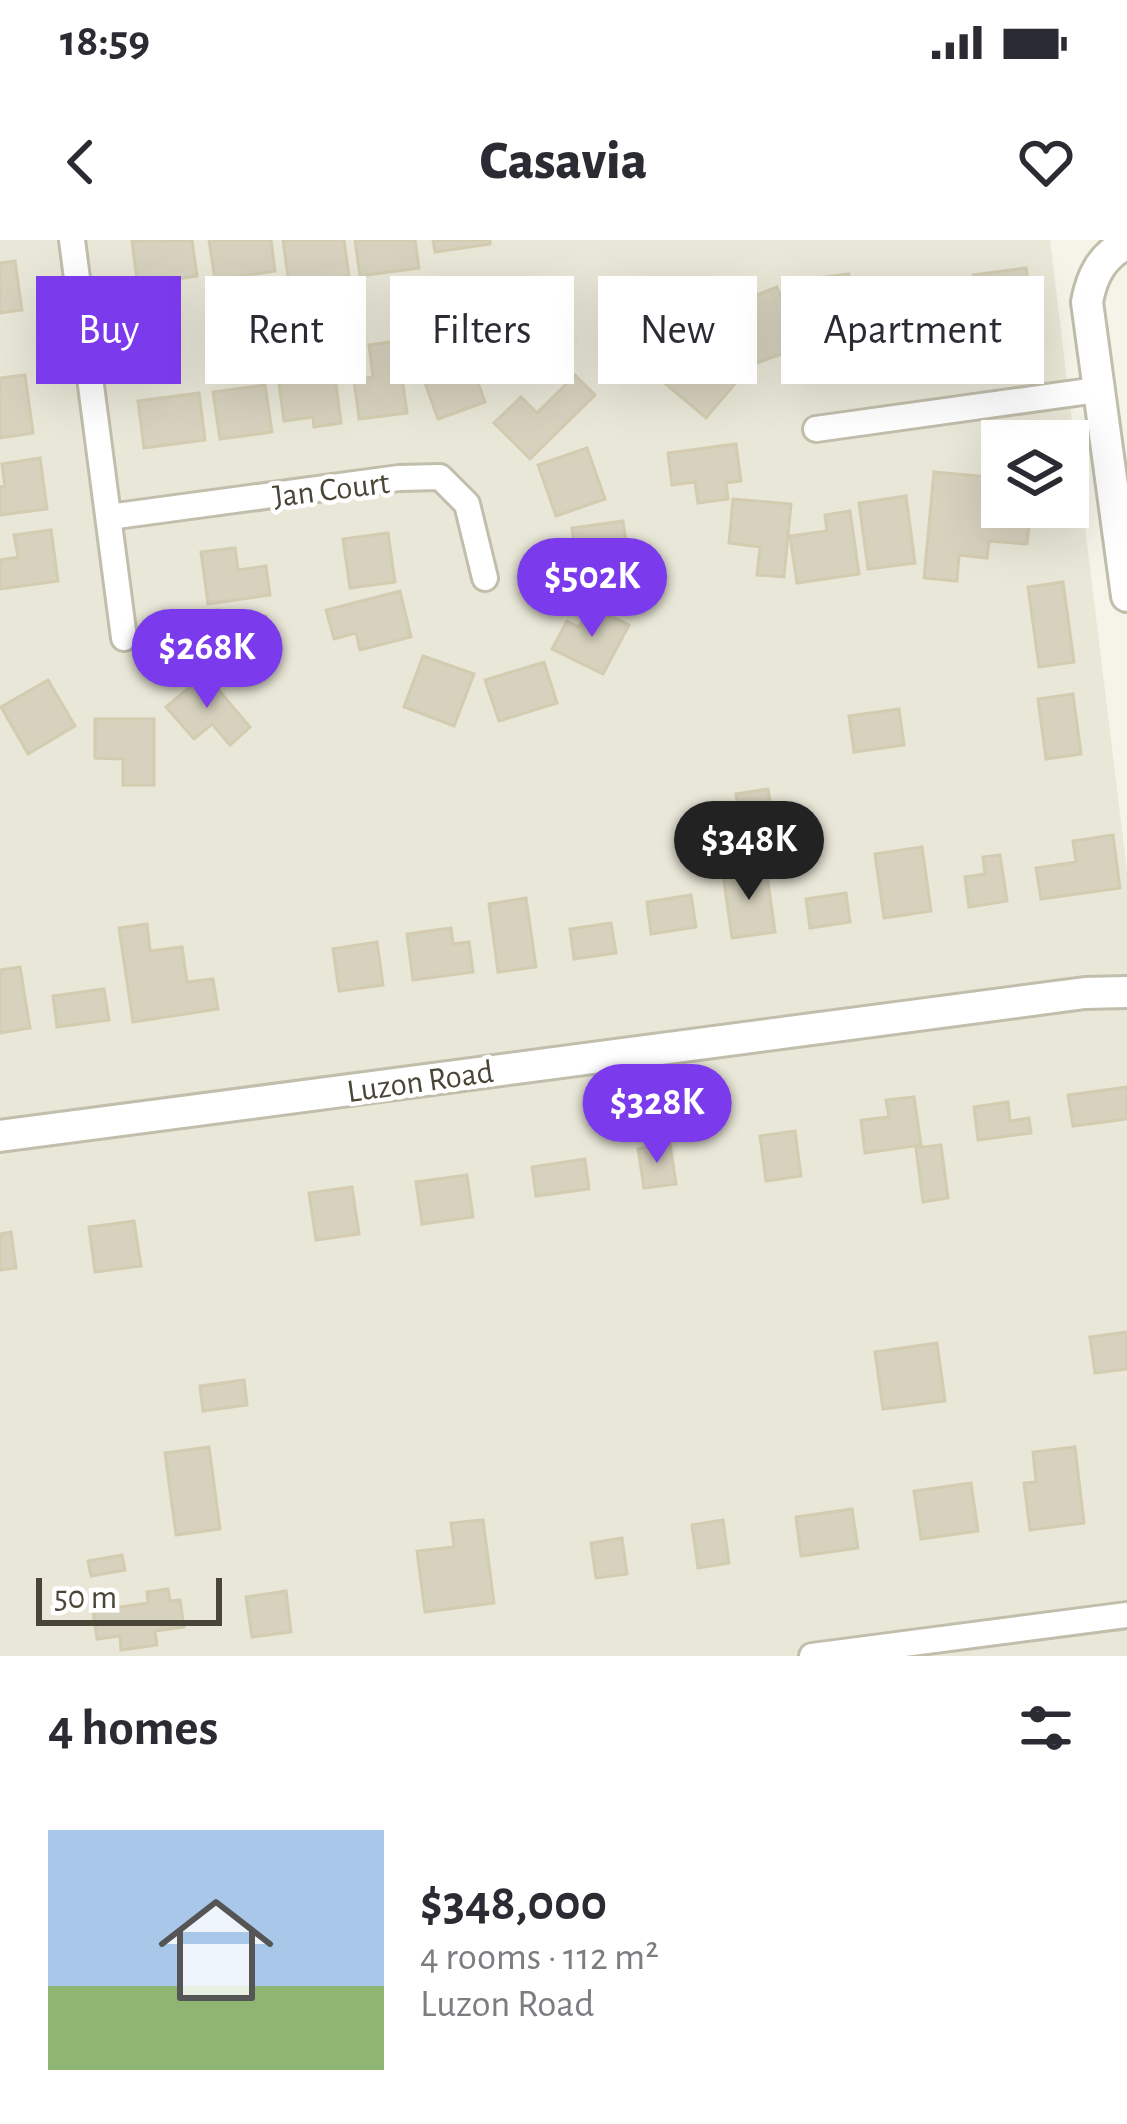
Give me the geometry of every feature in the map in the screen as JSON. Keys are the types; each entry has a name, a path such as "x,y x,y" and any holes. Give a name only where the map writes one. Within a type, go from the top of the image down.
{"street":[{"path":"72,240 124,638"},
{"path":"1127,243 1111,251 1098,267 1087,302 1127,596"},
{"path":"816,429 1097,390"},
{"name":"Jan Court","path":"109,517 399,478 440,477 467,504 485,578"},
{"name":"Luzon Road","path":"0,1136 741,1036 1085,993 1127,992"},
{"path":"812,1656 1127,1615"}],"shaded area":[{"path":"0,240 1050,240 1072,420 981,420 981,528 1085,528 1127,871 1127,1656 0,1656"}],"building":[{"path":"192,240 197,276 136,276 132,241"},
{"path":"209,240 271,240 275,271 214,276"},
{"path":"283,240 344,240 349,276 288,276"},
{"path":"355,240 415,240 419,268 360,276"},
{"path":"433,240 490,240 490,244 435,252"},
{"path":"15,261 22,310 0,313 0,263"},
{"path":"1026,268 1027,276 973,276"},
{"path":"777,287 781,297 781,354 757,363 757,295"},
{"path":"390,342 390,384 403,384 407,413 359,419 355,384 366,384 366,378 373,377 369,345"},
{"path":"25,375 33,433 0,438 0,378"},
{"path":"574,376 595,395 530,459 494,423 521,397 537,413 566,384 574,384"},
{"path":"279,384 336,384 341,423 314,427 313,417 284,421"},
{"path":"425,384 478,384 485,402 438,419"},
{"path":"666,384 735,384 706,418"},
{"path":"265,385 272,432 220,439 213,392"},
{"path":"199,393 205,440 144,448 138,401"},
{"path":"736,444 741,481 726,483 728,499 698,503 695,482 672,485 668,453"},
{"path":"587,448 605,499 556,516 538,465"},
{"path":"40,458 47,509 0,515 0,487 5,486 2,464"},
{"path":"934,472 981,476 981,528 1029,528 1027,544 989,541 987,558 959,555 957,581 924,578"},
{"path":"906,496 915,563 868,569 859,503"},
{"path":"733,499 791,504 784,577 757,575 760,547 729,543"},
{"path":"850,511 859,574 797,583 790,536 827,531 825,515"},
{"path":"623,521 631,577 579,584 572,528"},
{"path":"51,530 58,581 0,589 0,560 18,557 14,535"},
{"path":"388,533 395,582 350,588 343,539"},
{"path":"235,548 238,570 266,566 270,595 208,604 201,552"},
{"path":"1063,582 1074,662 1039,667 1028,587"},
{"path":"400,591 411,637 360,650 356,633 334,639 326,610"},
{"path":"590,606 629,625 603,674 552,649 567,621 579,627"},
{"path":"217,610 266,616 263,641 274,643 270,672 211,665"},
{"path":"423,656 474,674 454,726 404,707"},
{"path":"544,662 557,703 499,721 485,680"},
{"path":"205,674 250,727 230,745 212,724 194,739 166,707"},
{"path":"48,680 75,726 28,754 1,707"},
{"path":"1073,694 1081,754 1046,759 1038,699"},
{"path":"899,709 904,745 854,752 849,716"},
{"path":"95,719 154,719 154,785 123,785 123,759 95,758"},
{"path":"768,789 776,846 744,851 736,794"},
{"path":"1113,835 1120,888 1041,899 1036,868 1076,862 1073,841"},
{"path":"922,847 931,911 884,918 875,854"},
{"path":"1000,855 1007,901 969,907 965,877 985,874 983,857"},
{"path":"766,868 775,932 732,938 723,874"},
{"path":"846,893 850,922 810,928 806,899"},
{"path":"691,895 696,927 651,934 647,902"},
{"path":"526,898 536,967 498,972 489,904"},
{"path":"611,923 616,953 574,959 570,929"},
{"path":"147,924 150,951 182,947 187,982 213,979 218,1009 133,1022 119,928"},
{"path":"451,928 453,944 469,942 473,972 413,980 407,934"},
{"path":"377,942 383,985 339,991 333,949"},
{"path":"20,967 30,1028 0,1033 0,970"},
{"path":"104,989 109,1020 57,1027 53,996"},
{"path":"1127,1087 1127,1119 1073,1126 1068,1095"},
{"path":"914,1097 921,1145 865,1153 861,1120 889,1117 886,1100"},
{"path":"1008,1102 1010,1121 1029,1118 1031,1133 978,1140 974,1107"},
{"path":"795,1131 801,1176 766,1181 760,1136"},
{"path":"670,1144 676,1184 644,1188 638,1149"},
{"path":"941,1145 948,1198 923,1202 916,1148"},
{"path":"585,1159 589,1189 536,1196 532,1167"},
{"path":"467,1175 473,1217 422,1224 416,1182"},
{"path":"352,1187 359,1234 316,1240 309,1193"},
{"path":"134,1221 141,1266 95,1272 89,1227"},
{"path":"11,1232 16,1268 0,1270 0,1234"},
{"path":"1127,1332 1127,1369 1095,1373 1090,1337"},
{"path":"937,1343 945,1401 883,1409 875,1352"},
{"path":"244,1380 247,1405 203,1411 200,1386"},
{"path":"209,1447 220,1529 176,1535 165,1453"},
{"path":"1075,1447 1084,1523 1030,1530 1024,1483 1036,1482 1033,1452"},
{"path":"971,1483 978,1531 921,1539 914,1491"},
{"path":"852,1509 858,1548 801,1556 796,1517"},
{"path":"483,1520 494,1603 425,1612 417,1551 454,1547 451,1523"},
{"path":"723,1520 729,1563 698,1568 692,1525"},
{"path":"622,1538 627,1574 596,1578 591,1543"},
{"path":"122,1555 125,1570 91,1576 88,1561"},
{"path":"168,1589 170,1601 180,1600 184,1627 155,1631 157,1645 121,1650 120,1636 97,1639 93,1611 148,1603 147,1592"},
{"path":"286,1591 291,1632 252,1637 246,1597"}]}
